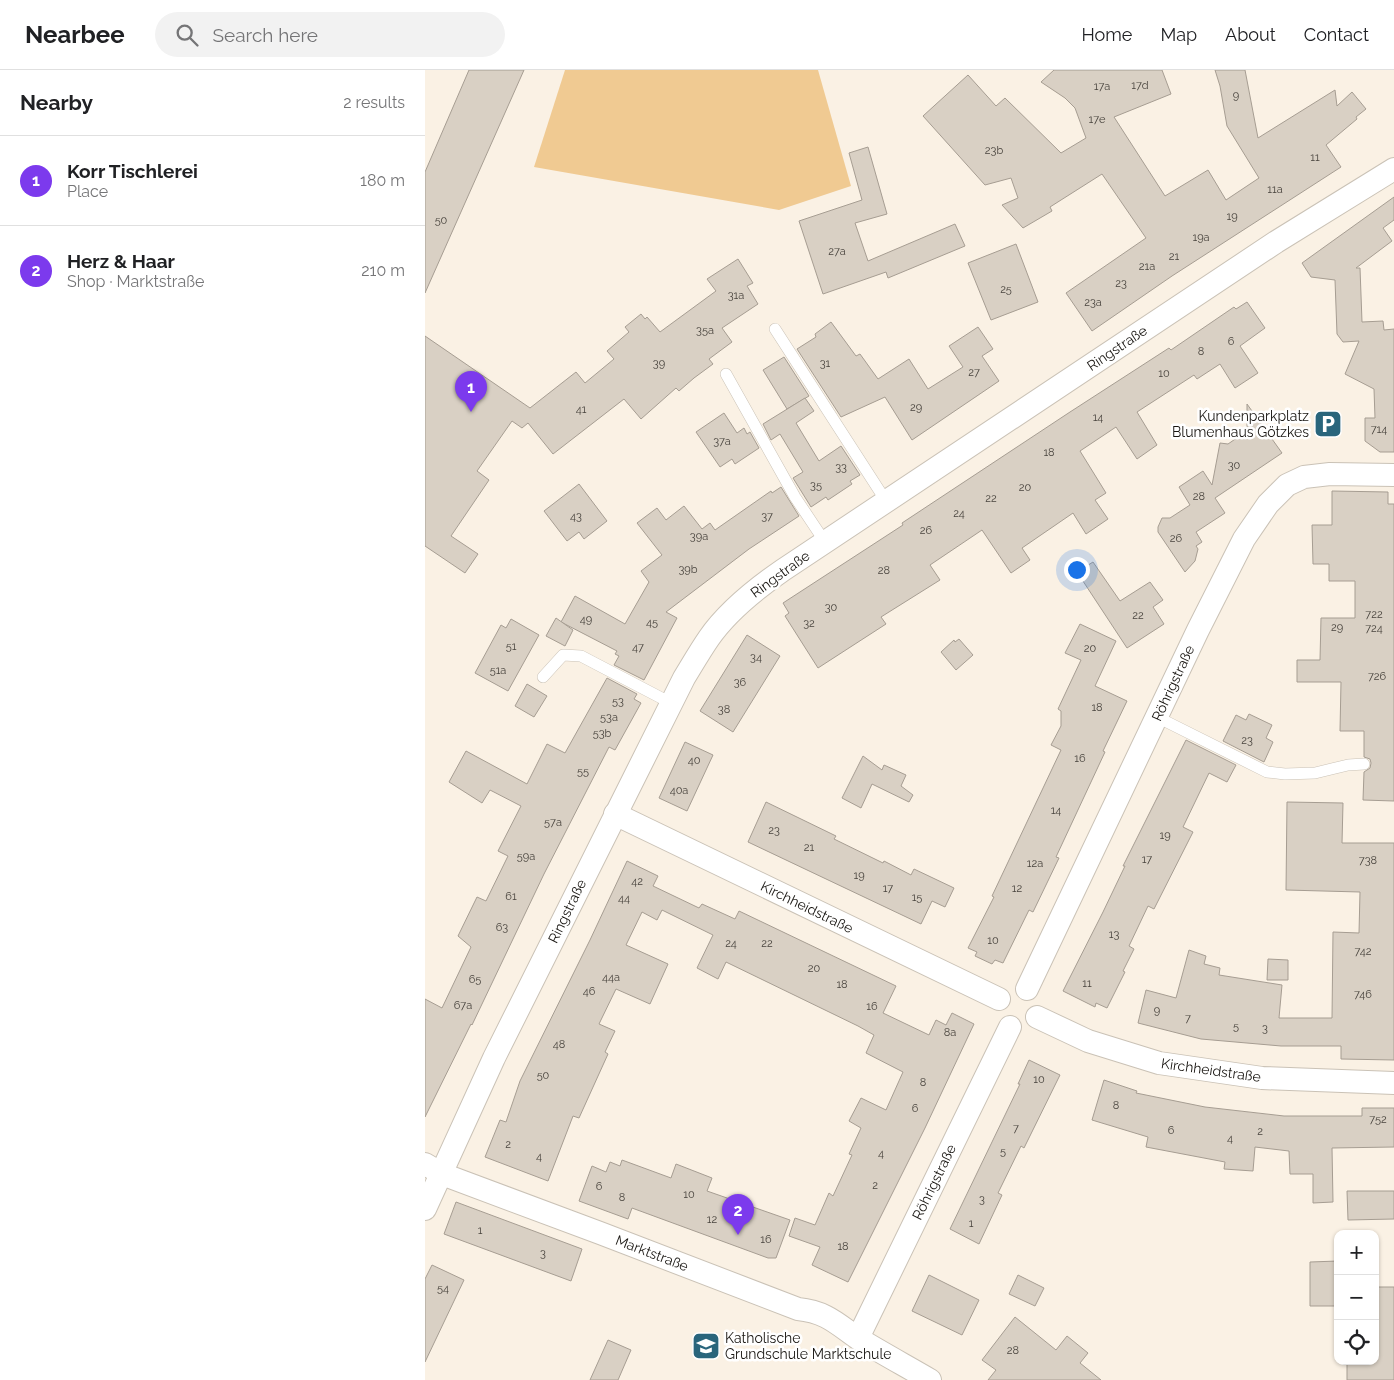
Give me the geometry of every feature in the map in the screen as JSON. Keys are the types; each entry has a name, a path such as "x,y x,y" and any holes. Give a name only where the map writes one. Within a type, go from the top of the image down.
{"street":[{"name":"Ringstraße","path":"425,1210 433,1169 494,1058 683,678 710,637 737,607 760,586 886,501 1277,242 1394,169"},
{"name":"Röhrigstraße","path":"1027,989 1244,539 1268,504 1287,485 1304,477 1330,474 1394,475"},
{"name":"Kirchheidstraße","path":"615,814 999,999"},
{"path":"1014,987 1027,989 1035,996 1038,1002 1039,1010 1037,1017 1033,1023 1026,1027 1018,1029 1010,1027 999,1016 997,1007 999,999 1007,990 1014,987"},
{"name":"Kirchheidstraße","path":"1037,1017 1088,1041 1159,1064 1262,1078 1394,1083"},
{"name":"Röhrigstraße","path":"858,1338 1010,1027"},
{"name":"Marktstraße","path":"433,1169 798,1309 813,1310 843,1326 858,1338 930,1380"}],"lane":[{"path":"775,329 886,501"},
{"path":"726,374 795,497 825,542"},
{"path":"543,677 563,655 581,656 671,703"},
{"path":"1157,717 1267,772 1285,774 1315,773 1348,765 1364,764"}],"shaded area":[{"path":"565,70 818,70 851,186 779,210 534,167"}],"building":[{"path":"469,70 524,70 425,293 425,172"},
{"path":"1054,70 1162,70 1171,94 1114,117 1165,196 1208,170 1226,200 1259,178 1227,126 1220,86 1215,70 1245,70 1258,138 1335,90 1337,106 1352,92 1366,109 1326,145 1341,167 1172,276 1092,331 1066,293 1146,238 1102,174 1050,207 1052,211 1023,228 1002,205 1018,198 1011,178 985,185 923,116 968,75 996,106 1005,98 1061,153 1086,138 1075,108 1065,98 1041,82"},
{"path":"868,147 887,214 855,223 868,261 955,224 965,246 888,278 886,272 823,294 799,221 862,200 849,153"},
{"path":"1394,197 1394,220 1383,228 1392,241 1356,268 1360,268 1362,322 1383,321 1384,330 1394,329 1394,452 1380,452 1365,441 1365,418 1375,418 1374,389 1345,374 1359,341 1343,342 1337,334 1335,280 1311,277 1302,263"},
{"path":"1016,244 1038,302 991,320 968,263"},
{"path":"738,259 753,283 747,286 758,304 722,328 732,342 709,359 713,364 679,391 676,388 641,419 624,399 553,454 528,423 522,428 512,421 477,471 489,480 451,536 478,554 465,573 425,546 425,336 530,408 576,372 585,383 614,359 607,351 629,332 625,327 641,314 645,319 647,317 660,332 716,291 707,279"},
{"path":"1247,302 1265,328 1240,346 1258,373 1235,388 1220,364 1197,379 1194,375 1137,412 1157,445 1137,459 1116,427 1080,451 1106,493 1095,500 1108,519 1086,534 1073,513 1022,548 1030,560 1011,573 982,530 930,565 940,580 881,617 886,624 818,668 785,616 789,613 783,603 903,525 902,523 1070,412 1169,348 1171,350 1234,307 1236,309"},
{"path":"831,322 856,356 860,354 878,379 909,359 928,389 963,367 949,346 978,327 993,349 982,356 999,381 912,440 885,397 841,417 797,349 816,337 815,334"},
{"path":"784,357 809,396 787,409 763,370"},
{"path":"805,398 814,411 796,423 819,461 841,446 860,475 850,481 852,484 828,500 826,497 811,507 793,478 803,472 780,434 771,440 763,424"},
{"path":"1247,404 1282,453 1215,498 1225,513 1196,532 1202,542 1196,546 1198,549 1195,561 1185,572 1158,532 1158,527 1162,518 1170,518 1190,505 1179,487 1203,471 1212,485 1220,443 1228,444 1247,431"},
{"path":"724,413 737,433 744,428 747,434 750,432 759,448 735,464 732,459 720,467 696,432"},
{"path":"579,484 607,521 584,539 579,532 567,541 544,511"},
{"path":"781,487 799,516 749,549 666,612 677,618 644,680 614,665 619,656 615,654 617,651 561,622 575,596 625,624 649,582 641,571 662,555 637,523 657,508 666,520 684,506 702,529 710,523 715,530 771,491 772,493"},
{"path":"1332,491 1388,492 1388,504 1394,504 1394,801 1363,800 1364,772 1370,768 1371,763 1370,759 1364,757 1364,731 1340,731 1341,682 1297,682 1297,660 1320,660 1321,618 1355,618 1355,581 1329,581 1329,564 1313,564 1312,525 1332,525"},
{"path":"1093,562 1120,601 1150,582 1163,600 1153,607 1164,624 1127,648 1077,572"},
{"path":"556,618 573,630 565,646 546,636"},
{"path":"511,619 539,635 508,691 475,673 501,625 506,628"},
{"path":"1080,624 1116,641 1095,686 1127,701 1056,857 1059,858 1033,912 1029,910 1003,963 995,960 992,964 975,956 977,952 968,948 994,897 992,896 1061,750 1051,745 1061,726 1061,711 1058,709 1081,660 1065,653"},
{"path":"747,635 780,656 733,732 700,711"},
{"path":"959,639 973,655 956,670 941,652 954,640 955,642"},
{"path":"607,678 637,694 634,699 641,703 615,750 609,747 544,874 472,1025 425,1117 425,999 442,1008 471,947 458,936 477,897 486,901 508,856 498,851 521,806 490,790 482,803 449,782 466,751 527,784 547,744 565,753"},
{"path":"527,684 547,696 534,717 515,706"},
{"path":"1249,714 1272,725 1266,738 1273,742 1264,762 1223,741 1236,715 1246,720"},
{"path":"1186,740 1236,765 1227,782 1209,773 1183,827 1193,832 1154,909 1148,906 1129,946 1134,949 1123,971 1125,972 1107,1008 1096,1003 1095,1007 1063,991"},
{"path":"685,742 713,755 687,811 659,798"},
{"path":"863,756 882,770 884,765 906,775 901,786 913,795 909,802 872,784 861,808 842,798"},
{"path":"766,802 836,836 834,839 883,863 884,861 911,875 914,869 954,888 945,907 932,901 921,924 748,842"},
{"path":"1287,802 1343,803 1342,843 1394,843 1394,1060 1341,1059 1341,1046 1281,1046 1201,1039 1138,1023 1146,990 1176,998 1189,950 1206,956 1204,964 1220,968 1219,975 1282,985 1279,1018 1332,1018 1333,932 1359,933 1360,892 1286,890"},
{"path":"627,861 658,876 653,886 699,908 702,904 735,919 739,911 896,986 883,1013 929,1035 936,1020 946,1025 952,1013 974,1024 925,1128 848,1282 812,1265 820,1247 789,1236 795,1218 815,1225 829,1193 833,1196 852,1155 849,1154 861,1128 849,1121 861,1098 886,1110 903,1072 866,1053 874,1035 858,1026 726,962 718,979 697,968 713,935 662,910 657,920 642,912 626,945 668,964 650,1004 616,989 599,1024 615,1031 605,1052 608,1054 579,1118 573,1116 548,1181 485,1157 500,1120 506,1122 520,1081"},
{"path":"1268,959 1288,960 1288,980 1267,980"},
{"path":"1029,1060 1060,1075 1024,1148 1021,1146 998,1193 1002,1195 979,1244 950,1229 1020,1084 1018,1084"},
{"path":"1104,1080 1137,1091 1136,1093 1205,1107 1284,1116 1362,1116 1362,1108 1394,1108 1394,1147 1332,1148 1333,1202 1313,1203 1313,1174 1290,1174 1289,1151 1255,1147 1253,1171 1224,1169 1225,1162 1146,1147 1148,1137 1092,1120"},
{"path":"622,1160 671,1178 676,1164 712,1178 707,1191 790,1220 776,1258 768,1258 632,1208 628,1219 579,1201 592,1166 606,1172 610,1162 620,1166"},
{"path":"1347,1191 1394,1191 1394,1219 1348,1220"},
{"path":"456,1202 582,1249 571,1281 444,1234"},
{"path":"1334,1261 1334,1306 1310,1306 1310,1262"},
{"path":"432,1265 464,1280 425,1362 425,1279"},
{"path":"929,1275 979,1300 962,1335 912,1311"},
{"path":"1018,1275 1044,1288 1035,1306 1009,1294"},
{"path":"1379,1287 1394,1287 1394,1380 1347,1380 1347,1365 1379,1365"},
{"path":"1015,1317 1056,1350 1067,1336 1088,1353 1080,1363 1101,1380 988,1380 996,1370 982,1360"},
{"path":"608,1340 631,1350 618,1380 590,1380"}],"place":[{"name":"Korr Tischlerei","path":"471,412"},
{"name":"Kundenparkplatz Blumenhaus Götzkes","path":"1328,424"},
{"name":"Herz & Haar","path":"738,1235"},
{"name":"Katholische Grundschule Marktschule","path":"706,1346"}]}
